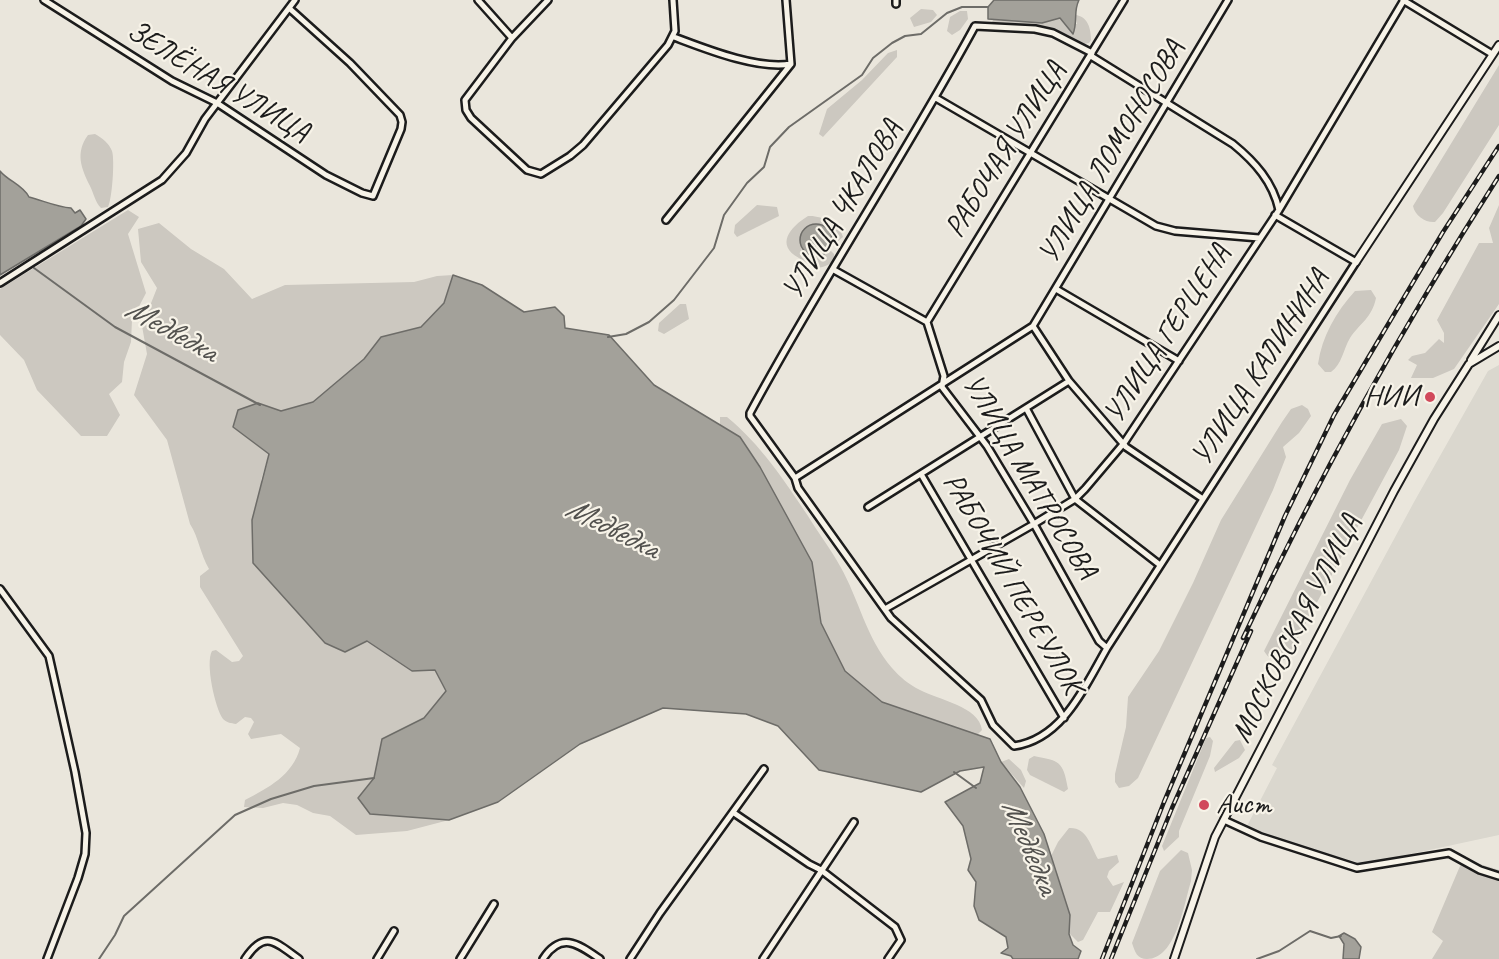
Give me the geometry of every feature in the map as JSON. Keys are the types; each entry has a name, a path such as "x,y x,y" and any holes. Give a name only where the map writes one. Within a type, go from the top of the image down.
{"street":[{"name":"ЗЕЛЁНАЯ УЛИЦА","path":"44,0 172,81 217,103 326,175 373,196 401,129 400,115 350,63 289,8"},
{"path":"0,283 162,180 186,153 217,103 295,0"},
{"path":"478,0 512,38"},
{"path":"548,0 512,38 465,100 466,110 471,118 527,170 541,174 583,145 674,38 673,0"},
{"path":"666,220 791,64 786,0"},
{"name":"РАБОЧАЯ УЛИЦА","path":"927,322 1124,0"},
{"name":"УЛИЦА ЛОМОНОСОВА","path":"1033,326 1228,0"},
{"path":"1404,0 1492,54"},
{"name":"УЛИЦА ГЕРЦЕНА","path":"885,609 1076,499 1124,443 1277,213 1404,0"},
{"name":"УЛИЦА ЧКАЛОВА","path":"795,478 750,416 777,363 936,98 975,26 1035,29 1053,33 1092,54"},
{"path":"674,38 759,63 778,67 791,64"},
{"name":"УЛИЦА КАЛИНИНА","path":"1064,718 1160,565 1499,45"},
{"path":"1092,54 1246,154 1267,180 1277,213 1356,262"},
{"path":"936,98 1108,200 1164,229 1259,238"},
{"path":"834,270 927,322"},
{"path":"1056,289 1179,360"},
{"path":"1469,363 1499,315"},
{"name":"УЛИЦА МАТРОСОВА","path":"927,322 944,376 942,387 987,446 1034,524 1099,641 1107,648"},
{"path":"1064,718 1033,740 1014,746 993,724 981,700 891,618 798,488 795,478 1033,326 1069,381 1131,452 1203,499"},
{"name":"МОСКОВСКАЯ УЛИЦА","path":"1174,959 1215,837 1394,491 1434,419 1469,363 1499,346"},
{"path":"868,507 1069,381"},
{"path":"1026,408 1076,499 1160,565"},
{"name":"РАБОЧИЙ ПЕРЕУЛОК","path":"921,474 1064,718"},
{"path":"0,589 49,656 86,833 85,854 78,878 47,959"},
{"path":"630,959 660,913 764,769"},
{"path":"734,813 808,864 821,870 895,927 900,933 899,945 888,959"},
{"path":"1224,820 1261,837 1357,868 1449,853 1480,870 1499,876"},
{"path":"763,959 855,822"},
{"path":"460,959 494,904"},
{"path":"377,959 394,931"},
{"path":"245,959 257,944 270,940 299,959"},
{"path":"543,959 549,950 569,942 577,944 600,959"}],"shaded area":[{"path":"921,9 933,10 937,15 931,22 914,27 910,18"},
{"path":"960,11 967,11 968,19 960,30 952,35 947,31 950,17"},
{"path":"1075,15 1086,20 1088,24 1091,36 1089,43 1084,44 1045,28 994,25 992,22 994,19 1042,23 1060,18 1067,23 1077,24"},
{"path":"897,50 897,57 823,137 819,134 827,109 862,80 888,53"},
{"path":"1499,65 1499,125 1443,213 1435,222 1425,220 1418,216 1413,206"},
{"path":"95,134 107,143 113,156 113,180 109,203 108,207 101,208 84,173 81,160 84,142 88,135"},
{"path":"757,205 777,207 779,216 737,237 734,233 735,225"},
{"path":"1499,205 1499,304 1454,369 1433,378 1411,378 1417,365 1408,360 1412,356 1425,353 1439,339 1444,343 1444,333 1437,320 1479,243 1493,243 1489,228"},
{"path":"128,210 139,217 128,234 146,293 132,320 131,342 124,362 122,382 109,394 120,415 107,436 81,436 37,390 24,360 0,335 0,289"},
{"path":"808,216 819,217 834,224 843,237 837,242 832,240 831,231 802,234 801,249 811,256 830,250 834,254 834,261 823,267 810,265 788,248 788,236 791,231"},
{"path":"159,223 191,249 224,269 252,299 285,285 414,282 437,276 453,275 444,303 421,327 381,337 364,359 313,402 281,411 258,403 238,410 269,454 261,480 345,652 367,640 435,670 446,692 424,718 382,739 374,778 416,817 449,820 407,831 356,835 330,816 313,813 297,805 283,803 263,808 244,807 245,800 286,773 292,766 300,748 281,734 251,739 248,734 254,722 251,718 245,717 236,724 226,721 220,713 214,696 210,675 212,651 216,650 232,662 239,661 243,656 200,587 200,576 209,569 190,524 167,440 134,395 147,354 142,326 157,288 141,262 138,229"},
{"path":"1371,290 1376,298 1372,311 1350,338 1338,365 1331,372 1325,372 1318,364 1331,325 1355,291"},
{"path":"680,304 686,304 689,319 664,334 658,331 659,323"},
{"path":"1499,365 1499,835 1364,864 1303,847 1247,826 1277,768 1272,765 1414,502 1488,371"},
{"path":"1302,405 1308,409 1311,416 1299,433 1283,447 1286,457 1273,490 1138,778 1129,786 1119,788 1115,782 1115,774 1126,727 1128,697 1159,651 1221,520 1291,409"},
{"path":"720,417 727,417 751,439 790,489 847,579 869,631 892,668 916,688 966,709 974,715 982,730 977,735 882,702 845,671 821,623 812,562 720,425"},
{"path":"1401,419 1407,426 1399,450 1286,660 1271,659 1264,651 1350,480 1382,424"},
{"path":"1210,737 1213,741 1210,756 1179,831 1179,837 1164,851 1162,846 1206,738"},
{"path":"1240,740 1245,750 1239,758 1215,772 1214,768 1235,741"},
{"path":"1034,756 1049,759 1062,767 1068,789 1064,792 1030,775 1027,770 1029,759"},
{"path":"1009,759 1021,770 1026,781 1024,788 1001,762"},
{"path":"1069,828 1080,830 1084,834 1098,859 1117,855 1119,862 1109,871 1107,877 1113,886 1124,882 1110,912 1098,912 1083,940 1078,942 1069,933 1070,915 1051,856"},
{"path":"1181,850 1188,853 1192,870 1182,916 1165,950 1157,957 1141,958 1135,952 1132,943 1160,871"},
{"path":"1463,859 1499,870 1499,959 1432,959 1443,941 1432,932"}],"water":[{"path":"994,0 1079,0 1073,34 1060,18 1042,23 988,19 988,7"},
{"path":"0,171 23,189 29,197 71,208 75,213 80,210 86,219 81,226 0,275"},
{"path":"816,224 827,229 832,240 827,251 816,256 805,251 800,240 805,229"},
{"path":"453,275 482,285 524,312 555,307 564,316 565,328 609,335 654,385 740,437 760,467 812,562 821,623 845,671 882,702 990,739 1001,762 1020,787 1044,834 1070,915 1069,934 1073,945 1081,951 1078,959 1013,959 1001,953 1008,948 1006,937 979,920 974,906 976,882 968,870 971,859 963,826 945,802 980,783 984,767 960,771 921,792 819,770 778,726 746,714 663,708 580,744 498,802 449,820 370,814 358,798 374,778 382,739 424,718 446,691 435,670 412,671 367,641 345,652 325,643 253,563 252,520 269,454 233,427 238,410 258,403 281,411 313,402 364,359 381,337 421,327 444,303"},
{"path":"1344,933 1355,939 1361,947 1359,959 1343,959 1344,944 1339,936"}],"waterway":[{"path":"608,337 626,334 649,322 674,300 714,248 724,215 747,183 764,167 770,147 789,127 862,75 873,58 892,43 905,36 921,34 947,13 962,7 988,7"},
{"name":"Медведка","path":"34,268 115,327 260,405"},
{"name":"Медведка","path":"954,772 976,788"},
{"path":"99,959 124,916 235,815 271,799 314,786 374,778"},
{"name":"Медведка","path":"1257,959 1279,951 1310,931 1331,938 1341,936"}],"railway":[{"path":"1102,959 1164,802 1285,516 1334,415 1443,232 1499,146"},
{"path":"1243,638 1301,519 1363,402 1429,288 1499,176"},
{"path":"1111,959 1172,808 1251,631"}],"place":[{"name":"НИИ","path":"1430,397"},
{"name":"Аист","path":"1204,805"}]}
